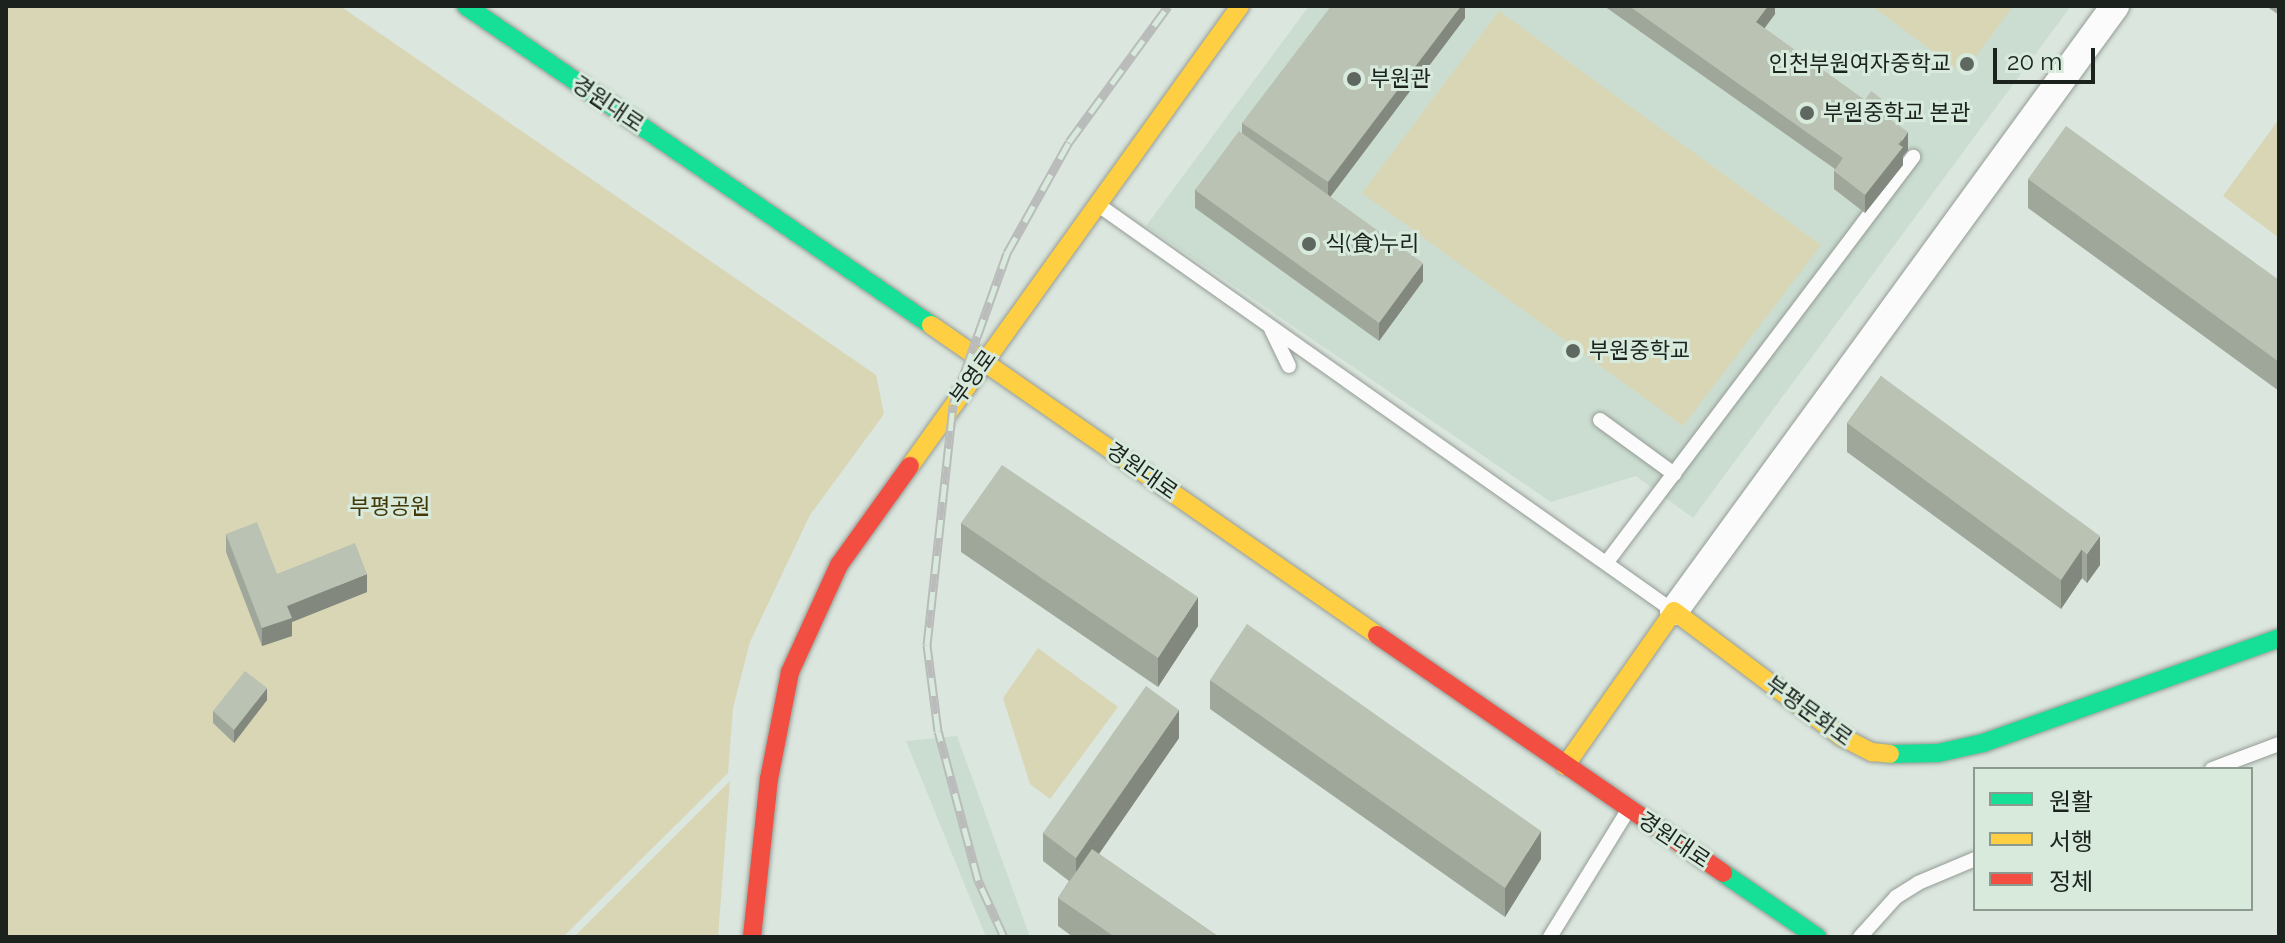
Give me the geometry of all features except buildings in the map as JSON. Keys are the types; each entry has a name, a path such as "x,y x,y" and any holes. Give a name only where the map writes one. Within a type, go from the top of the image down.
{"street":[{"name":"경원대로","path":"466,6 1817,937"},
{"name":"부영로","path":"752,937 769,779 790,672 839,565 1240,6"},
{"path":"1565,766 1674,611 2115,6"},
{"name":"부평문화로","path":"1674,611 1842,737 1872,752 1901,755 1938,753 1983,743 2279,638"}],"lane":[{"path":"1607,562 1913,157"},
{"path":"1097,204 1674,611"},
{"path":"1269,325 1289,366"},
{"path":"1600,420 1674,474"},
{"path":"2217,767 2279,744"},
{"path":"1550,937 1628,809"},
{"path":"1860,937 1896,897 1918,883 1973,860"}],"shaded area":[{"name":"부원중학교","path":"1309,6 2071,6 1693,518 1636,476 1551,502 1146,226"},
{"path":"957,736 1030,937 986,937 906,741"}],"green space":[{"name":"부평공원","path":"6,6 340,6 876,375 884,414 810,515 750,642 733,708 728,773 563,937 6,937"},
{"path":"1872,6 2013,6 1963,74"},
{"path":"1499,11 1821,245 1683,426 1362,193"},
{"path":"2279,119 2279,238 2223,196"},
{"path":"1038,648 1118,707 1050,799 1030,784 1003,698"},
{"path":"730,781 718,937 574,937"}],"railway":[{"path":"1004,937 978,880 938,731 927,645 953,404 1007,253 1069,142 1168,6"}],"traffic: fast":[{"path":"466,6 931,325"},
{"path":"1890,754 1938,753 1983,743 2279,638"},
{"path":"1723,873 1817,937"}],"traffic: slow":[{"path":"910,466 1240,6"},
{"path":"931,325 1377,635"},
{"path":"1565,766 1674,611 1842,737 1872,752 1890,754"}],"traffic: jam":[{"path":"752,937 769,779 790,672 839,565 910,466"},
{"path":"1377,635 1723,873"}],"place":[{"name":"인천부원여자중학교","path":"1967,64"},
{"name":"부원관","path":"1354,79"},
{"name":"부원중학교 본관","path":"1807,113"},
{"name":"식(食)누리","path":"1309,244"},
{"name":"부원중학교","path":"1573,351"}]}
